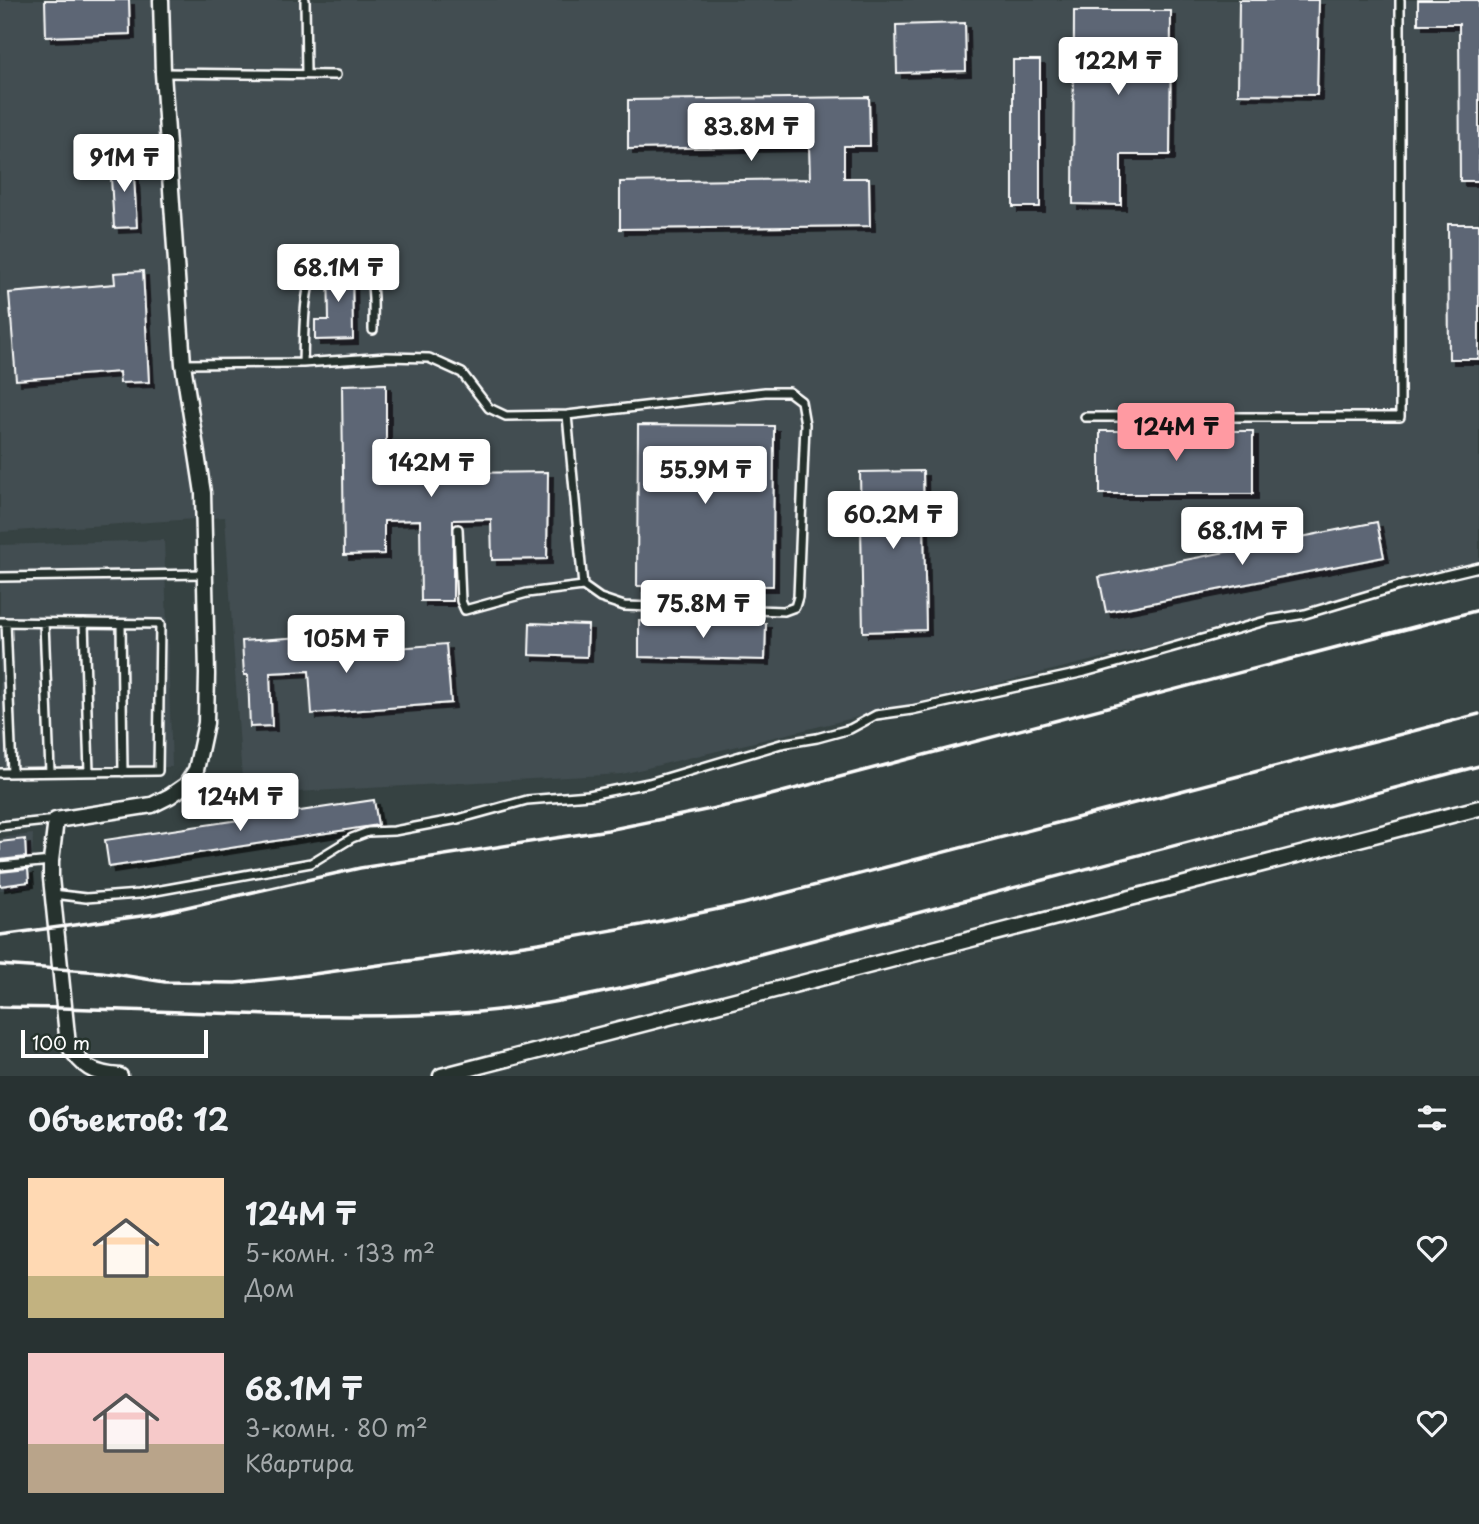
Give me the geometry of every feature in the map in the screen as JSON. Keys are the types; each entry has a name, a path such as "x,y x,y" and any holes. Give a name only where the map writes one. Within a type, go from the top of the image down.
{"street":[{"path":"120,1076 104,1075 81,1064 68,1045 51,861 56,820 152,805 186,785 197,770 206,723 203,493 184,364 163,74 161,0"},
{"path":"441,1076 1479,808"}],"lane":[{"path":"305,0 306,74"},
{"path":"1085,416 1400,416 1400,0"},
{"path":"163,74 336,75"},
{"path":"303,363 309,284 314,268 321,260 331,255 349,254 361,257 368,267 373,284 373,330"},
{"path":"184,364 429,358 461,373 489,408 506,416 567,415 765,392 789,393 801,401 805,424 798,597 795,607 784,611 624,606 600,598 583,586 527,593 465,610 460,601 458,529"},
{"path":"567,415 583,586"},
{"path":"53,894 86,898 139,894 311,863 352,838 368,832 407,829 458,819 527,800 589,795 649,783 781,744 850,729 876,715 924,708 1086,672 1269,620 1347,603 1399,586 1479,567"},
{"path":"0,577 205,574"},
{"path":"0,773 12,773 50,772 123,772 158,771 160,624 3,622 12,773"},
{"path":"44,622 50,772"},
{"path":"84,623 89,772"},
{"path":"121,624 123,772"},
{"path":"0,826 56,820"},
{"path":"0,866 51,861"}],"shaded area":[{"path":"0,0 1479,0 1479,567 622,774 243,795 225,517 0,532"},
{"path":"164,540 172,767 0,769 0,545"},
{"path":"33,834 31,887 0,890 0,838"}],"building":[{"path":"45,0 129,0 130,34 46,37"},
{"path":"1239,0 1319,0 1317,95 1238,94"},
{"path":"1418,0 1479,0 1479,181 1460,181 1459,24 1418,24"},
{"path":"1074,11 1171,11 1170,155 1121,155 1121,205 1073,204"},
{"path":"965,23 966,71 897,73 896,25"},
{"path":"1013,60 1040,60 1040,207 1013,207"},
{"path":"869,97 870,146 844,146 844,178 869,178 870,226 620,229 620,182 810,179 809,146 628,149 628,100"},
{"path":"133,159 137,227 114,228 110,161"},
{"path":"1448,224 1479,224 1479,359 1449,359"},
{"path":"352,262 353,339 315,340 315,320 329,320 328,264"},
{"path":"143,271 149,382 120,383 119,372 16,380 9,293 115,284 114,273"},
{"path":"386,384 386,474 548,472 547,559 492,560 491,519 453,520 453,601 421,601 420,520 384,521 384,554 344,555 342,385"},
{"path":"638,425 774,426 773,586 637,586"},
{"path":"1100,431 1253,431 1253,494 1100,494"},
{"path":"923,471 926,630 863,632 860,472"},
{"path":"1377,522 1384,557 1106,612 1099,577"},
{"path":"639,621 766,623 765,660 639,657"},
{"path":"530,623 588,625 587,657 529,655"},
{"path":"334,635 335,653 446,644 451,703 312,714 309,671 270,673 272,726 250,727 248,675 244,675 242,641"},
{"path":"374,800 378,825 109,867 105,840"},
{"path":"25,839 26,857 0,860 0,842"},
{"path":"28,869 29,882 0,886 0,872"}],"railway":[{"path":"0,935 156,914 360,868 608,830 740,803 1479,610"},
{"path":"0,965 102,972 165,982 235,983 539,943 743,904 1479,714"},
{"path":"0,1007 359,1016 478,1012 547,1003 661,980 1479,766"}]}
